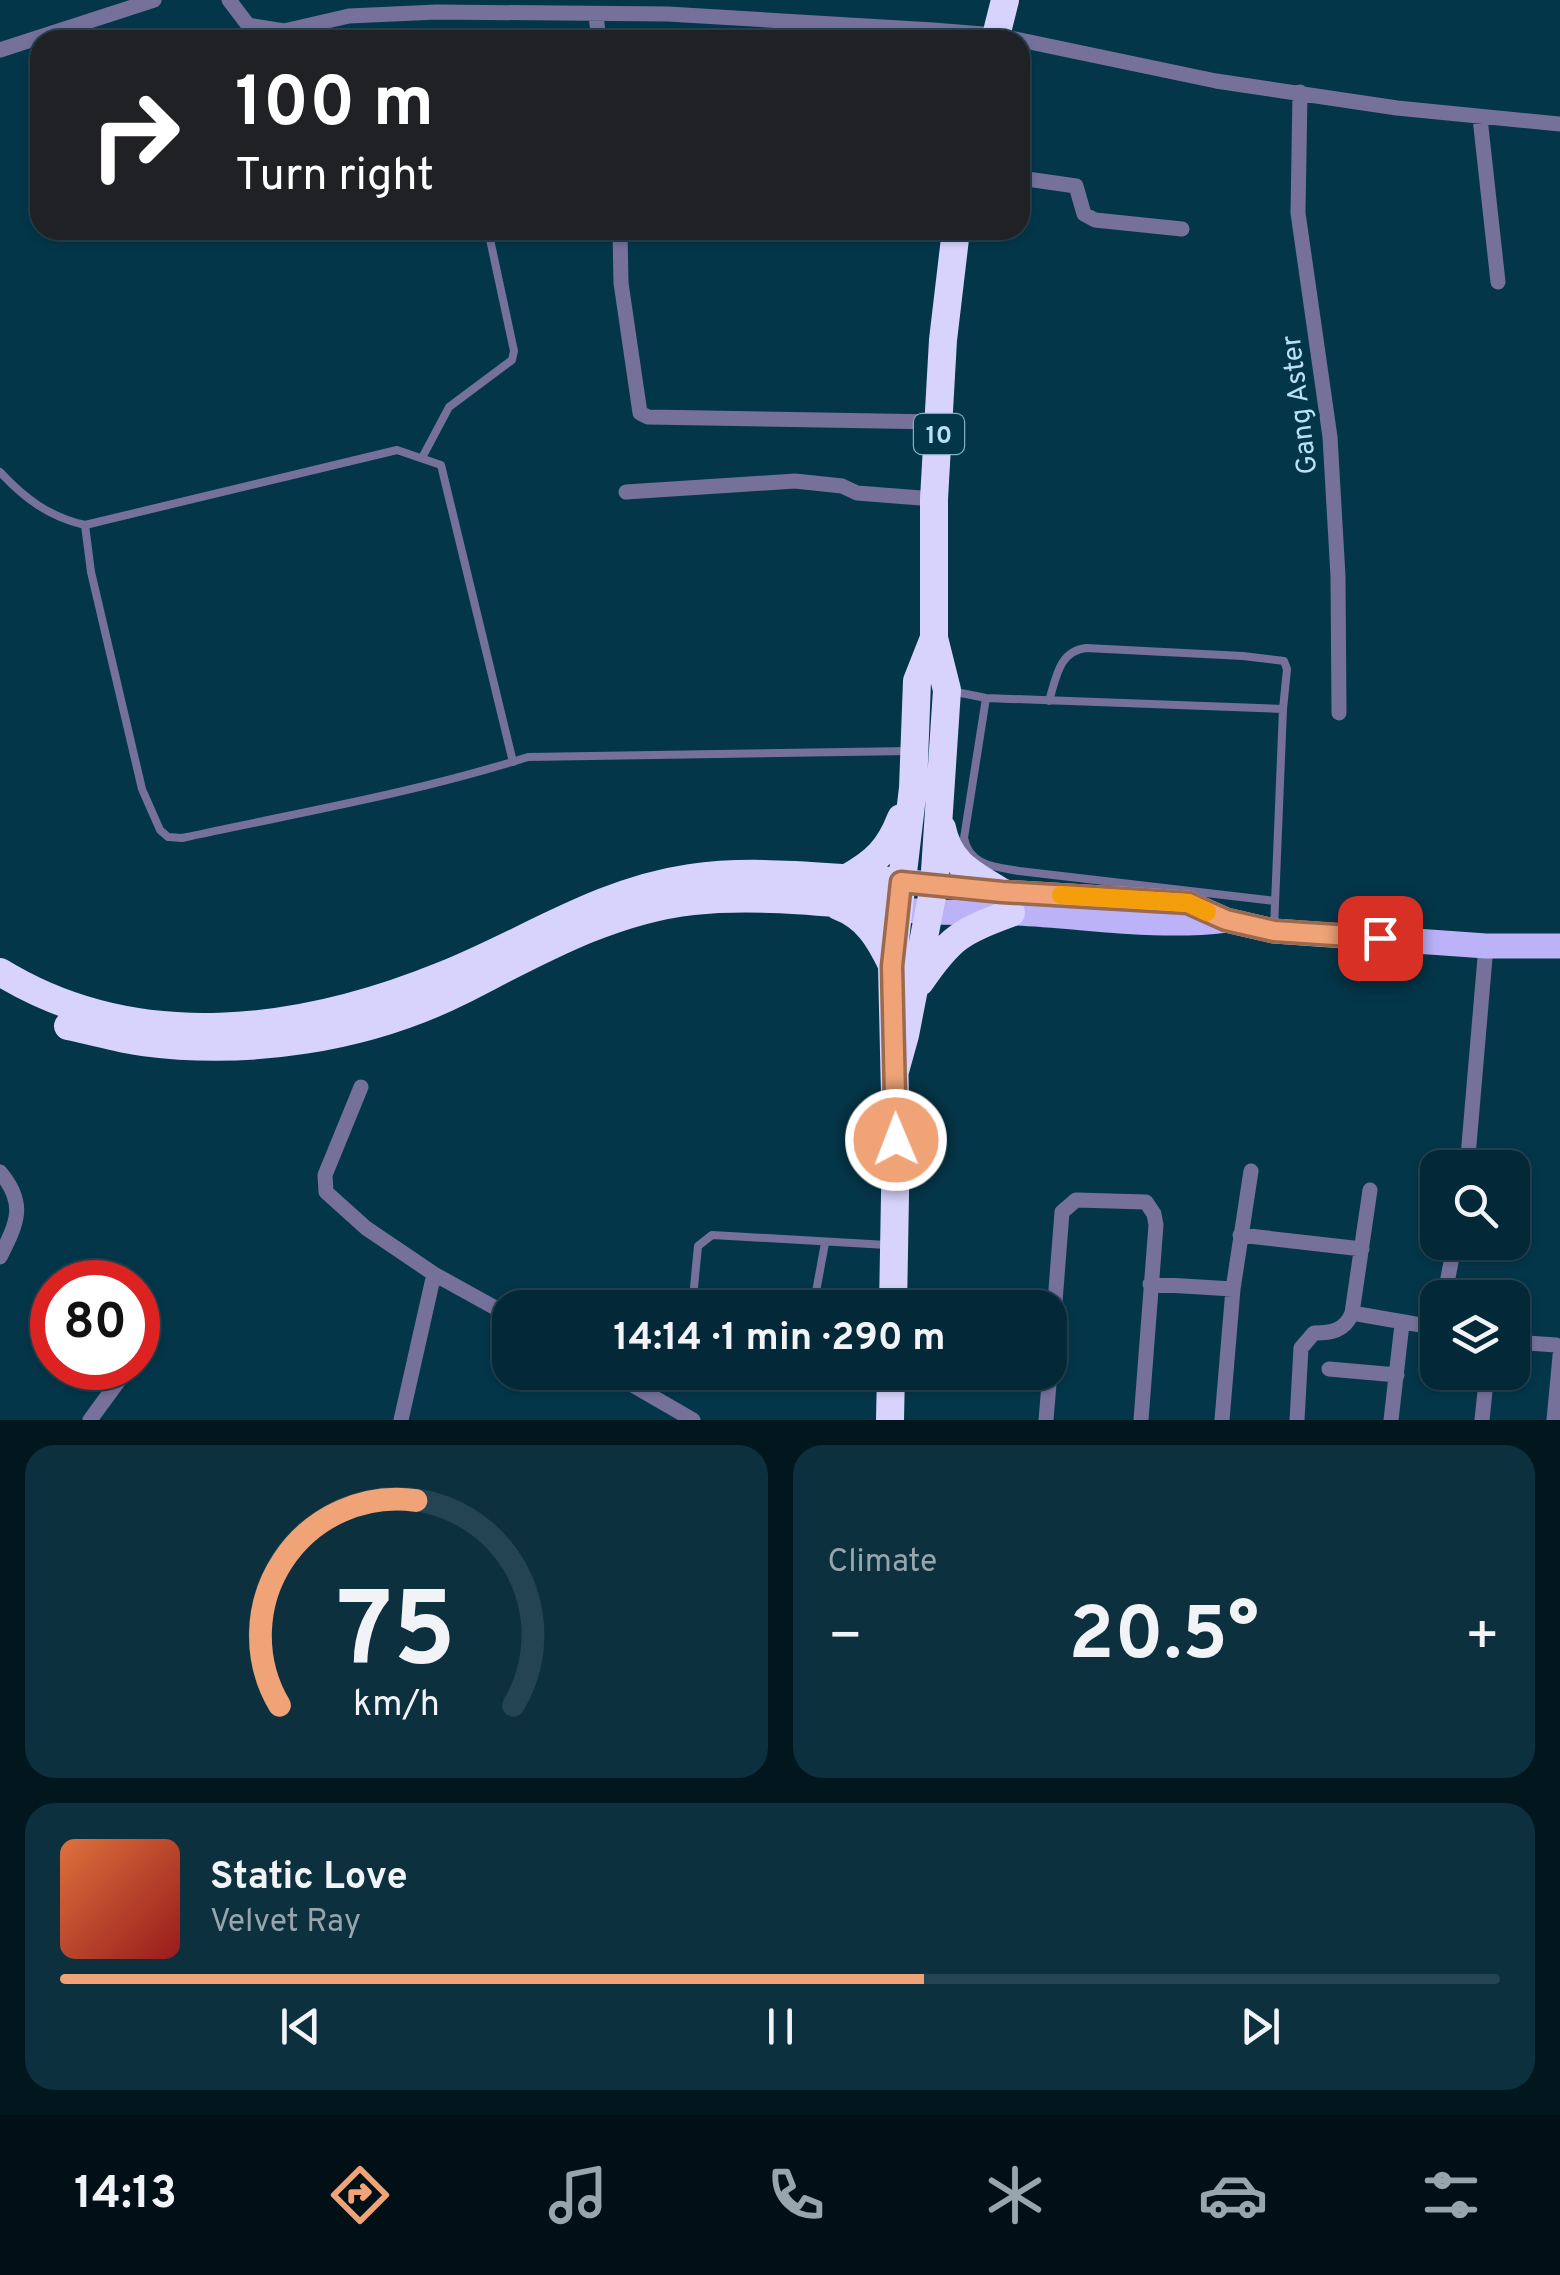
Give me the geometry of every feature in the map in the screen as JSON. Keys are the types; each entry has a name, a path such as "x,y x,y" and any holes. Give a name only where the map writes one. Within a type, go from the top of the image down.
{"highway":[{"path":"997,30 1005,0"},
{"name":"10","path":"894,1072 932,900 939,812 947,690 934,638 934,499 942,340 955,240"},
{"name":"10","path":"892,1290 892,966 913,788 917,681 934,638"},
{"path":"835,891 885,852 913,788"},
{"path":"913,992 944,947 1007,902 954,859 946,846 939,812"},
{"path":"0,972 66,1007 149,1023 247,1026 313,1018 446,974 608,900 689,878 771,874 835,891 869,926 892,966"},
{"path":"0,992 62,1024 142,1042 238,1046 308,1041 373,1024 456,993 532,952 616,919 692,901 835,891 900,896"},
{"path":"890,1420 891,1390"}],"main road":[{"path":"900,896 1007,902 1192,925 1260,917 1486,946 1560,946"}],"street":[{"path":"62,30 154,0"},
{"path":"229,0 248,26 284,30 412,6 596,16 687,15 888,30"},
{"path":"596,16 598,30"},
{"path":"0,50 30,40"},
{"path":"1030,45 1216,81 1480,118 1560,124"},
{"name":"Gang Aster","path":"1300,92 1298,213 1330,436 1338,576 1339,713"},
{"path":"1480,118 1498,282"},
{"path":"1030,179 1076,186 1084,214 1094,220 1182,230"},
{"path":"620,240 622,283 640,412 648,417 939,422"},
{"path":"626,492 795,481 842,486 857,493 934,499"},
{"path":"1469,1150 1486,946"},
{"path":"362,1087 325,1176 326,1192 366,1228 434,1274 492,1306"},
{"path":"1222,1420 1233,1289 1251,1171"},
{"path":"0,1172 14,1191 17,1207 13,1231 0,1256"},
{"path":"1298,1420 1302,1348 1314,1333 1340,1329 1352,1313 1370,1190"},
{"path":"1055,1290 1060,1223 1068,1204 1076,1200 1146,1202 1156,1225 1141,1420"},
{"path":"1240,1235 1362,1249"},
{"path":"401,1420 434,1274"},
{"path":"1150,1284 1233,1289"},
{"path":"1352,1313 1420,1326"},
{"path":"1391,1420 1402,1324"},
{"path":"1530,1343 1556,1344 1560,1357 1554,1420"},
{"path":"1329,1369 1397,1375"},
{"path":"90,1420 112,1390"},
{"path":"641,1390 692,1420"},
{"path":"1046,1420 1048,1390"},
{"path":"1482,1420 1485,1390"}],"lane":[{"path":"423,456 450,408 512,360 514,352 490,240"},
{"path":"0,472 24,498 54,516 85,525 397,450 441,465 513,762"},
{"path":"85,525 91,572 142,789 160,830 168,836 182,838 480,772 528,757 916,751"},
{"path":"1049,701 1063,659 1074,649 1279,660 1286,664 1275,901 1260,917"},
{"path":"947,690 986,698 1283,709"},
{"path":"986,698 964,838 978,862 1260,917"},
{"path":"1260,917 1275,901"},
{"path":"694,1290 698,1246 712,1235 893,1245"},
{"path":"816,1290 825,1244"}],"slow traffic":[{"path":"1061,895 1188,903 1207,912"}],"route":[{"path":"896,1140 892,966 901,882 1188,903 1226,920 1274,931 1380,938"}]}
